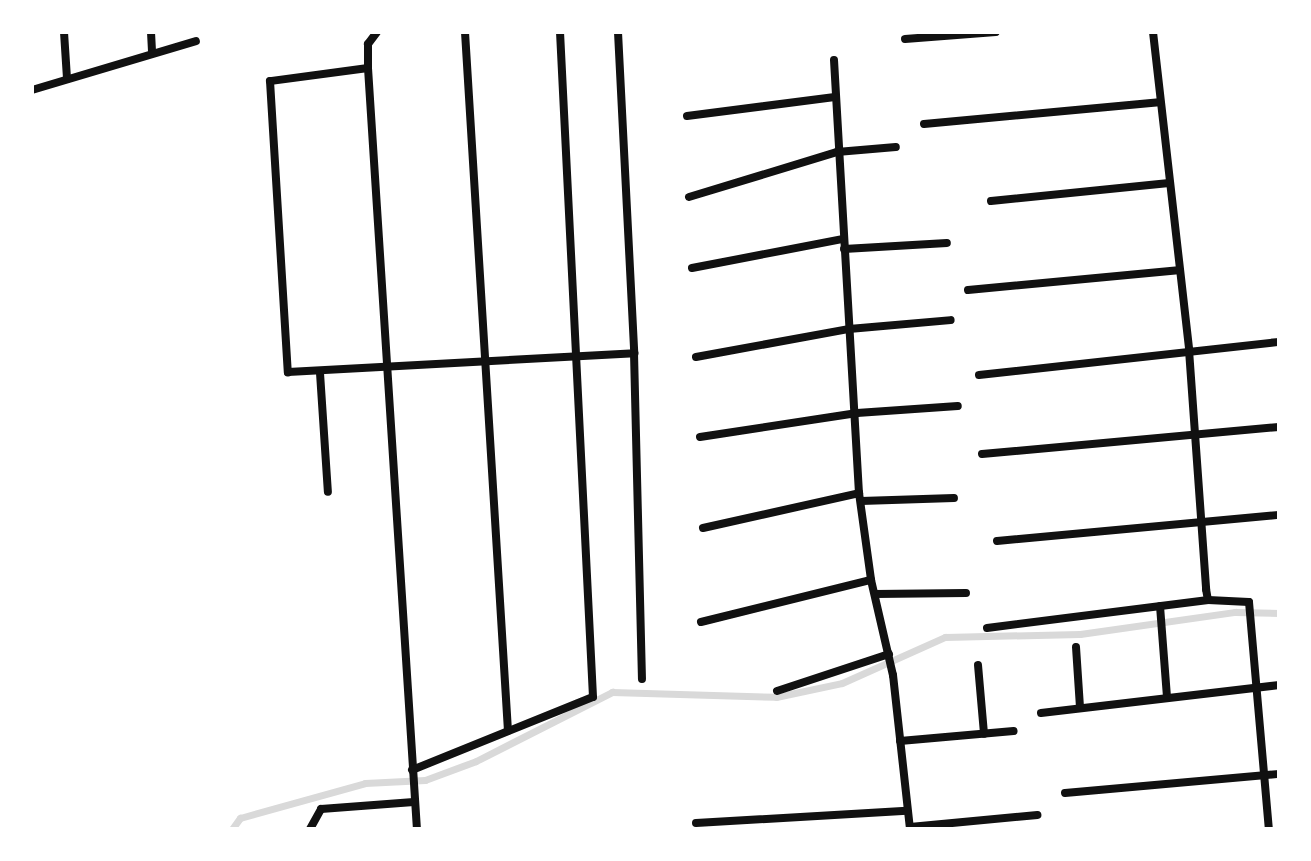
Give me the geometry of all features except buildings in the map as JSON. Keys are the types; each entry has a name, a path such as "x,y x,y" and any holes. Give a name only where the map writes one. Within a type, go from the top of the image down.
{"street":[{"path":"64,32 67,79"},
{"path":"151,32 152,53"},
{"path":"377,32 368,44 368,68 417,829"},
{"path":"465,32 508,731"},
{"path":"412,774 593,697 560,32"},
{"path":"618,32 634,353 642,679"},
{"path":"905,39 996,32"},
{"path":"1153,32 1189,350 1198,521 1208,600"},
{"path":"32,90 196,41"},
{"path":"834,60 837,152 857,413 860,497 871,580 893,675 910,828 1037,815"},
{"path":"368,68 277,76 270,83 287,369 320,373 634,353"},
{"path":"687,116 835,97"},
{"path":"924,124 1159,102"},
{"path":"689,197 837,152 896,147"},
{"path":"991,201 1169,183"},
{"path":"692,268 843,244 947,243"},
{"path":"968,290 1178,270"},
{"path":"696,357 849,329 951,320"},
{"path":"979,375 1279,342"},
{"path":"320,373 328,492"},
{"path":"700,437 857,413 958,406"},
{"path":"982,454 1279,427"},
{"path":"703,528 860,497 954,498"},
{"path":"997,541 1279,515"},
{"path":"701,622 871,580"},
{"path":"875,594 966,593"},
{"path":"987,628 1160,611 1208,600 1249,602 1269,829"},
{"path":"1160,611 1167,697"},
{"path":"1076,647 1080,707"},
{"path":"777,691 889,654"},
{"path":"978,665 984,734"},
{"path":"1041,713 1279,685"},
{"path":"900,741 1014,731"},
{"path":"1065,793 1279,774"},
{"path":"310,829 321,809 413,798"},
{"path":"696,823 907,811"}],"waterway":[{"path":"232,829 240,818 365,783 425,780 476,761 612,692 776,697 842,683 945,637 1080,634 1235,612 1279,613"}]}
